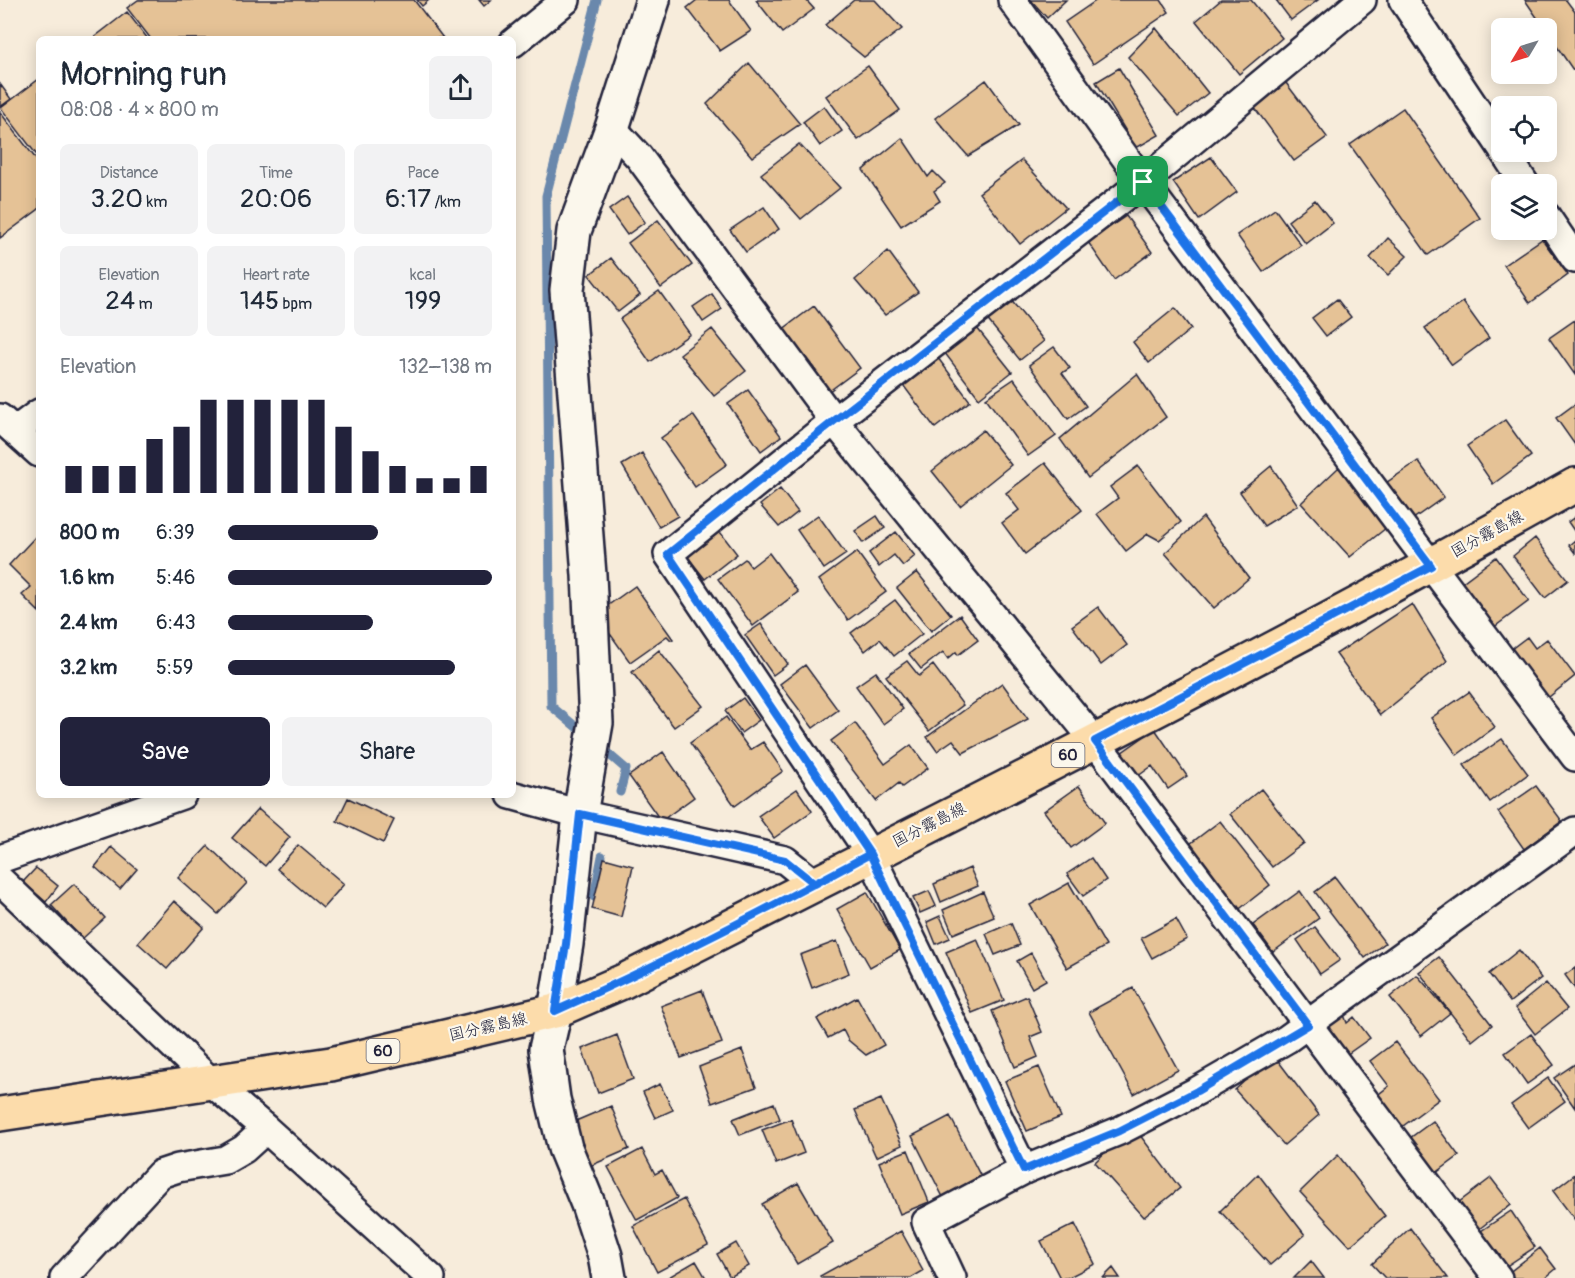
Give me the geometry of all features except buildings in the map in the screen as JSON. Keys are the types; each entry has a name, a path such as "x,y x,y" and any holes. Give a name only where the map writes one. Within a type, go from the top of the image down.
{"main road":[{"name":"国分霧島線","path":"0,1114 331,1064 555,1011 624,981 1095,741 1431,566 1575,485"}],"street":[{"path":"516,41 566,0"},
{"path":"609,1278 605,1256 588,1204 565,1148 553,1099 546,1049 566,944 583,799 596,723 589,575 567,290 574,231 612,129 653,0"},
{"path":"1012,0 1143,182 1575,757"},
{"path":"1024,1170 870,854 668,554 834,421 1143,182 1362,0"},
{"path":"1403,0 1491,132"},
{"path":"612,129 639,157 834,421 1095,741 1498,1278"},
{"path":"1557,232 1575,259"},
{"path":"36,414 8,424 36,450"},
{"path":"516,795 583,799 785,860 815,884"},
{"path":"0,859 173,798"},
{"path":"952,1278 926,1222 1024,1170 1139,1121 1197,1091 1308,1025 1575,831"},
{"path":"0,880 210,1081 267,1129 431,1278"},
{"path":"64,1278 160,1174 178,1168 225,1160 244,1149 267,1129"}],"waterway":[{"path":"587,736 551,706 546,196 597,0"},
{"path":"598,745 626,769 620,792"},
{"path":"594,897 602,856"}],"route":[{"path":"1143,182 834,421 668,554 870,854 815,884 624,981 555,1011 566,944 580,814 785,860 815,884 870,854 1024,1170 1119,1131 1197,1091 1308,1025 1095,741 1431,566 1143,182"}]}
